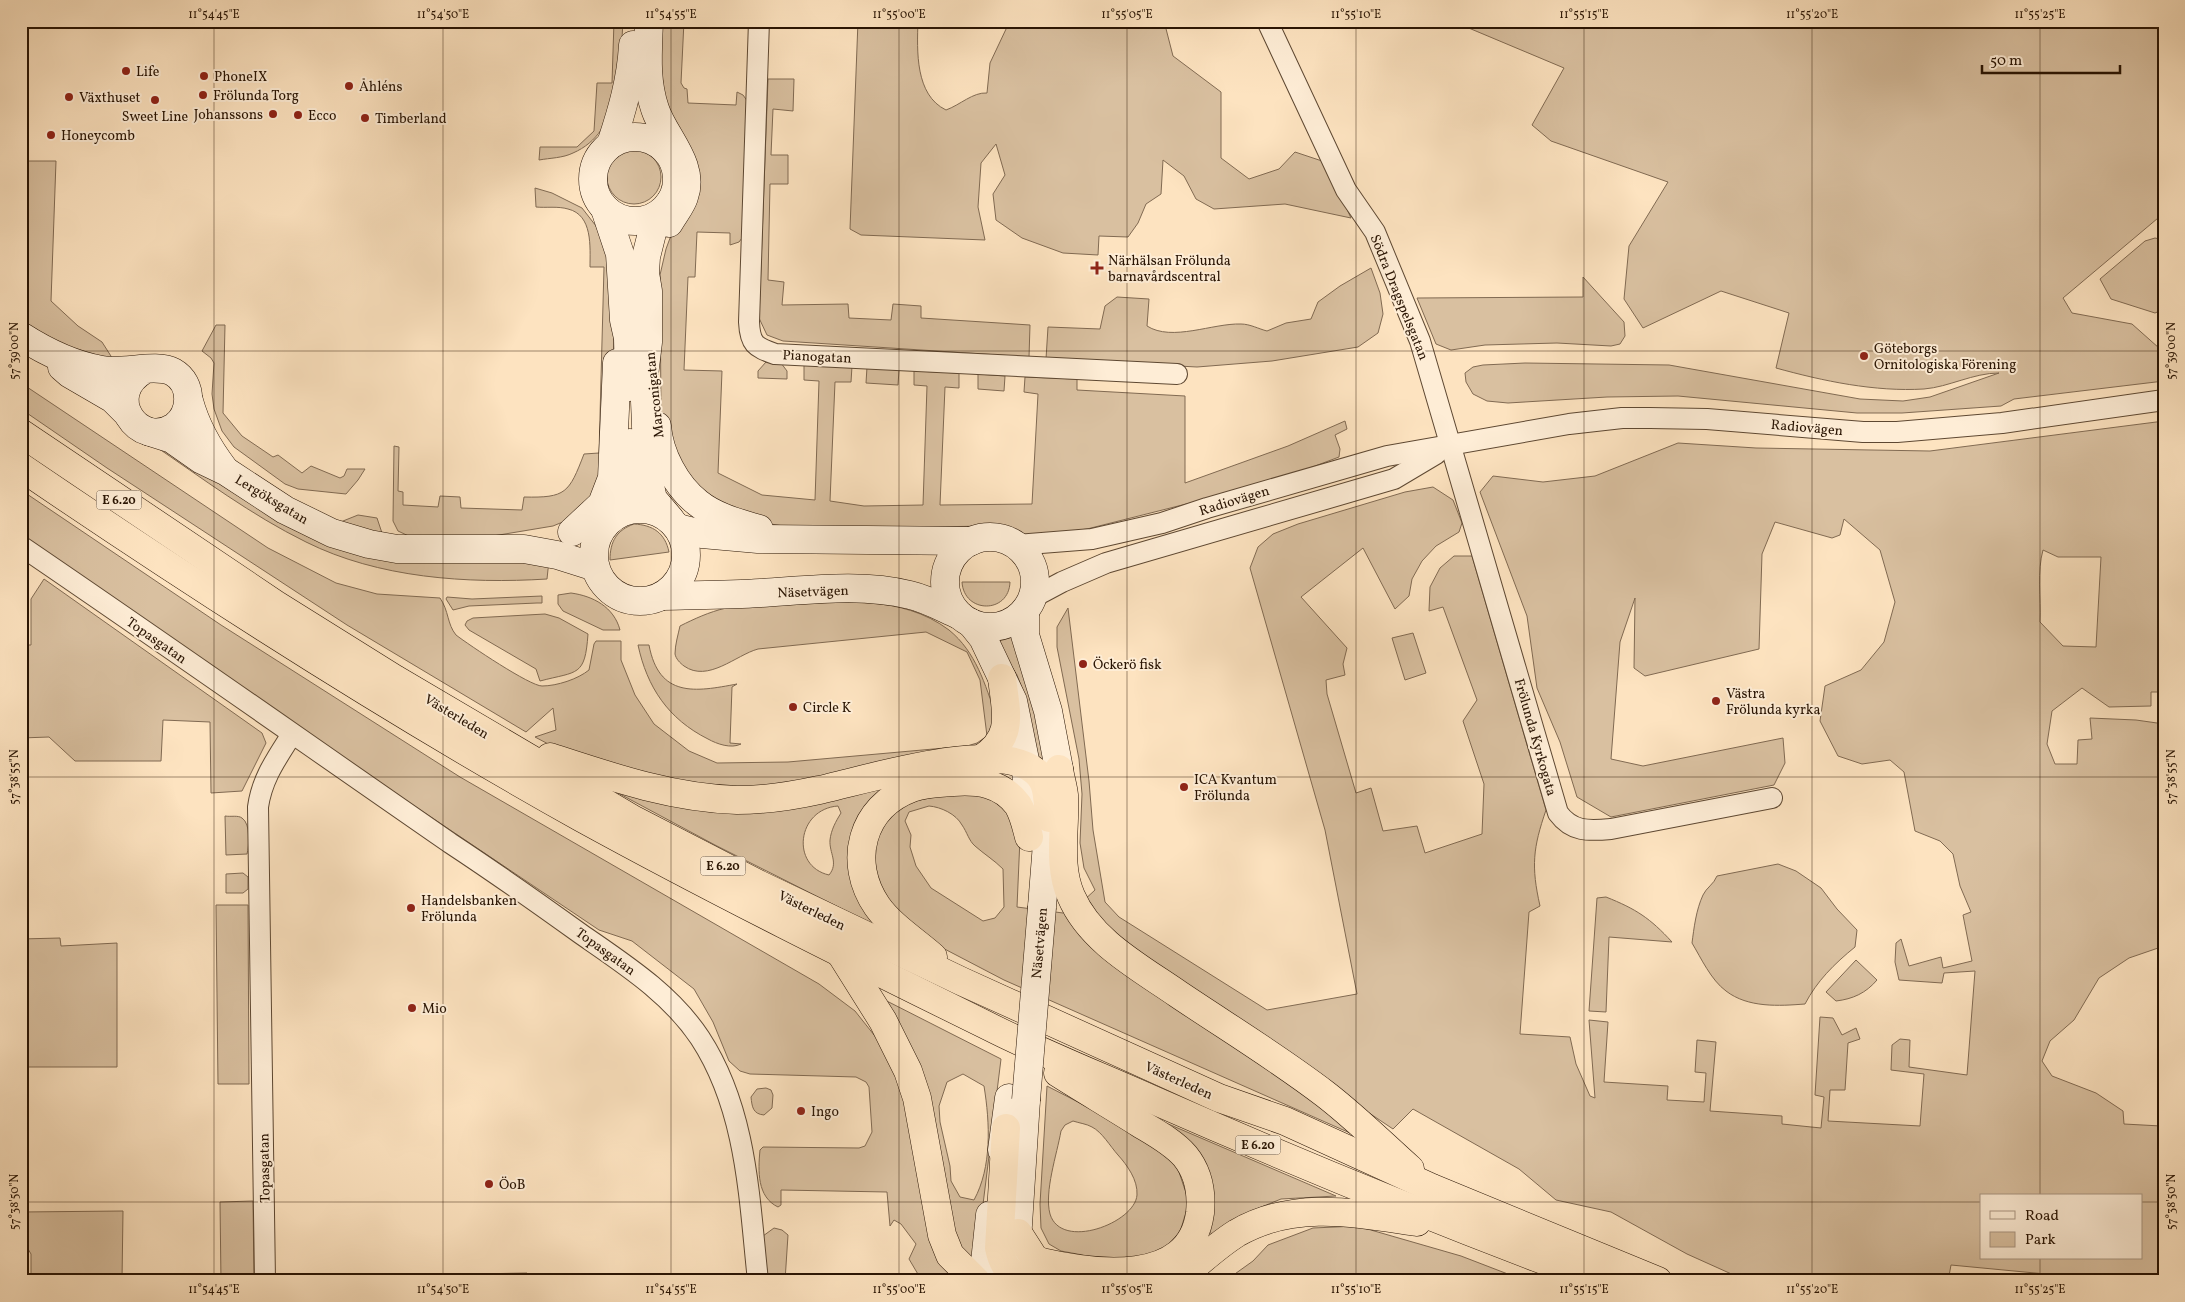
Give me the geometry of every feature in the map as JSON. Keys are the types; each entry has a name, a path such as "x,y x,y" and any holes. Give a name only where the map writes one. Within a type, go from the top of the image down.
{"highway":[{"name":"Västerleden","path":"21,434 275,604 493,737 634,820 740,875 961,981 1219,1098 1285,1121 1432,1188 1658,1281"},
{"name":"Västerleden","path":"21,466 205,589 414,720 586,820 841,954 991,1028 1246,1140 1458,1228 1599,1281"},
{"path":"981,760 998,746 1007,728 1002,678"},
{"path":"493,737 609,777 660,791 706,798 739,800 776,798 819,790 894,771 931,764 1004,760 1026,765 1042,778 1046,788 1049,818"},
{"path":"1059,769 1064,793 1062,865 1070,896 1093,930 1140,968 1326,1094 1432,1188"},
{"path":"961,981 878,908 863,875 861,850 865,832 876,813 900,794 926,784 970,781 986,783 1000,789 1017,804 1024,816 1029,837"},
{"path":"841,954 892,1038 908,1071 917,1098 942,1235 950,1255 976,1281"},
{"path":"991,1028 1174,1147 1185,1156 1194,1171 1200,1192 1199,1220 1185,1247 1172,1258 1153,1268 1136,1272 1102,1271 1041,1262 1034,1258 1018,1233"},
{"path":"1006,1128 999,1248 1008,1272 1019,1279"},
{"path":"1177,1281 1237,1233 1275,1217 1304,1211 1341,1211 1458,1228"}],"street":[{"path":"611,144 633,137 648,139 661,146 669,146 677,172 676,187 671,201 659,214 644,220 627,221 605,209 595,193 593,174 600,156 611,144 623,109 632,71 634,21"},
{"name":"Marconigatan","path":"648,291 654,276 663,235 685,195 687,180 684,166 669,146 650,90 648,70 649,21"},
{"name":"Pianogatan","path":"759,21 749,322 750,338 760,349 775,354 1177,374"},
{"name":"Södra Dragspelsgatan","path":"1267,21 1346,190 1375,232 1420,341 1451,446"},
{"name":"Marconigatan","path":"671,201 653,229 649,241 645,273 648,291 648,342 644,376 647,471 652,499 674,524"},
{"name":"Marconigatan","path":"605,209 620,254 624,320 628,338 631,466 626,495 609,521"},
{"name":"Marconigatan","path":"572,532 602,504 612,478 618,339 624,320"},
{"name":"Lergöksgatan","path":"21,336 49,353 102,370 144,370 154,368 174,373 182,380 187,390 195,421 211,452 227,472"},
{"name":"Marconigatan","path":"648,342 654,374 658,443 671,471 699,504 732,521 803,541"},
{"name":"Lergöksgatan","path":"49,353 70,374 113,399 140,428 172,440 202,460 227,472 285,510 332,533 369,544 388,547 435,550 524,549 557,555 595,567"},
{"path":"126,412 124,397 129,383 135,375 144,370"},
{"name":"Radiovägen","path":"1015,545 1101,537 1162,523 1207,508 1387,456 1569,424 1622,418 1707,419 1863,432 1897,432 2002,423 2164,400"},
{"path":"150,432 161,432 172,428 181,421 189,401"},
{"name":"Radiovägen","path":"1028,604 1062,582 1106,563 1394,479 1451,446"},
{"name":"Frölunda Kyrkogata","path":"1451,446 1558,813 1564,821 1574,828 1589,831 1610,829 1772,798"},
{"path":"674,524 685,545 686,562 678,582 662,596 640,601 627,600 616,595 603,583 595,567 594,545 609,521 628,510 642,508 657,511 674,524 702,534 735,538 803,541 972,541 994,538 1015,545 1026,556 1033,570 1034,589 1028,604 1016,619 994,627 983,627 965,619 946,595 946,571 956,553 972,541"},
{"name":"Lergöksgatan","path":"435,550 572,532 609,521"},
{"name":"Topasgatan","path":"21,546 633,970 670,1001 703,1044 725,1086 740,1135 758,1281"},
{"name":"Näsetvägen","path":"662,596 753,594 837,589 881,590 910,595 933,603 965,619 983,638 1013,701 1026,765 1033,907"},
{"name":"Näsetvägen","path":"1019,1279 1018,1099 1033,907 1049,818 1056,800 1059,769 1048,711 1025,635 1028,604"},
{"name":"Topasgatan","path":"265,1281 258,807 261,790 267,774 292,734"},
{"name":"Näsetvägen","path":"983,1281 989,1220 1006,1128 1018,1099"}],"green space":[{"path":"614,21 623,21 619,77 610,114 601,130 589,143 569,155 539,160 540,147 577,147 594,131 597,83 612,83"},
{"path":"656,21 684,21 681,83 687,89 688,103 736,105 737,92 743,95 748,102 742,238 739,242 730,245 730,233 697,232 695,277 688,277 684,370 722,371 718,473 762,495 815,500 819,381 804,380 804,364 852,366 851,382 835,382 830,501 864,506 923,505 927,386 914,385 914,371 959,373 959,388 945,387 940,505 1032,504 1038,394 1024,392 1025,377 1077,379 1077,390 1185,396 1185,483 1288,446 1345,421 1347,429 1335,435 1340,449 1339,457 1294,474 1214,497 1087,529 1026,537 989,526 803,529 764,523 734,515 684,479 661,416 660,275 673,230 684,212 667,118"},
{"path":"858,21 918,21 918,58 923,83 928,94 946,110 972,97 987,93 990,63 1007,27 1007,21 1164,21 1173,56 1221,92 1221,158 1249,179 1279,169 1295,152 1325,162 1351,218 1285,204 1214,209 1196,199 1184,176 1163,160 1161,194 1146,204 1138,223 1128,237 1099,236 1098,255 1063,253 1022,238 996,220 993,194 1005,175 996,144 981,163 978,207 985,240 861,235 850,229"},
{"path":"1452,21 2164,21 2164,213 2063,298 2072,313 2132,324 2159,348 2164,381 2014,399 2001,406 1902,413 1857,413 1678,396 1607,397 1508,403 1487,401 1473,394 1466,382 1465,373 1473,367 1525,363 1669,365 1860,399 1903,401 1930,397 1999,373 1980,375 1933,388 1887,389 1812,377 1776,368 1789,313 1721,291 1643,328 1624,299 1629,246 1668,182 1551,141 1532,125 1564,68"},
{"path":"768,79 794,79 793,111 773,109 771,155 788,155 788,184 770,184 768,280 784,282 782,305 848,304 849,318 891,320 893,304 921,306 921,318 1030,325 1029,357 783,341 767,335 759,318"},
{"path":"634,150 644,152 653,158 659,167 661,177 659,187 653,196 644,202 634,204 624,202 615,196 609,187 607,177 609,167 615,158 624,152"},
{"path":"21,161 56,161 51,301 78,326 102,342 116,364 97,361 21,323"},
{"path":"535,188 552,193 582,208 596,226 606,248 615,312 612,389 602,484 570,519 553,526 487,537 413,538 398,531 393,521 394,446 399,447 398,491 403,492 403,505 438,507 440,496 460,497 461,508 522,510 524,497 549,496 564,490 574,477 584,454 599,453 604,267 590,267 590,241 582,218 576,212 564,208 536,207"},
{"path":"2155,238 2164,240 2164,309 2155,313 2111,299 2100,279 2145,241"},
{"path":"1371,268 1380,293 1383,314 1378,333 1358,347 1272,361 1197,367 1046,359 1048,327 1100,329 1105,306 1117,297 1149,299 1147,326 1157,330 1180,332 1241,324 1267,331 1286,323 1311,319 1318,302 1340,286"},
{"path":"1583,277 1624,322 1625,336 1620,344 1611,346 1557,343 1485,345 1451,350 1436,344 1417,298 1583,297"},
{"path":"216,325 225,325 223,413 242,436 273,457 278,455 302,473 311,466 340,478 344,476 347,469 365,469 346,494 298,489 285,484 234,447 222,431 214,409 212,394 214,363 202,351"},
{"path":"766,362 781,363 787,371 787,379 758,378 758,371"},
{"path":"867,367 899,370 898,385 866,383"},
{"path":"978,374 1005,376 1004,391 978,389"},
{"path":"21,383 268,548 336,583 377,594 440,598 456,635 499,664 535,684 542,686 554,685 579,676 589,670 596,641 621,641 621,660 635,695 654,724 689,751 717,763 788,762 967,746 977,743 987,736 980,680 967,652 926,632 758,649 712,670 693,670 681,664 675,654 680,626 696,618 733,607 847,602 890,605 911,610 930,618 949,630 966,648 978,669 996,716 982,749 728,794 571,756 535,737 556,730 553,708 526,732 347,625 107,468 21,409"},
{"path":"2164,421 2164,692 2151,692 2151,706 2109,707 2082,688 2052,711 2047,744 2055,764 2077,764 2078,740 2092,739 2090,718 2136,720 2164,724 2164,946 2129,958 2099,978 2074,1020 2050,1041 2042,1061 2052,1076 2096,1093 2123,1111 2124,1124 2161,1126 2164,1140 2164,1281 2119,1281 1951,1265 1949,1276 1997,1281 1747,1281 1687,1254 1611,1212 1556,1200 1519,1169 1413,1109 1393,1129 1275,1050 1101,929 1082,902 1095,890 1084,868 1080,843 1082,794 1079,759 1057,647 1057,627 1068,608 1089,781 1093,830 1105,902 1119,917 1267,1010 1357,994 1325,830 1250,568 1258,547 1273,534 1298,524 1405,492 1433,487 1453,500 1462,523 1459,532 1436,546 1422,561 1412,579 1409,596 1395,609 1363,548 1301,597 1347,648 1343,664 1345,675 1326,680 1327,694 1356,793 1371,788 1383,831 1417,826 1425,853 1482,834 1484,784 1463,721 1477,700 1443,607 1429,611 1430,587 1440,568 1454,556 1472,556 1546,810 1536,847 1535,879 1540,906 1529,912 1520,1034 1570,1037 1576,1064 1590,1096 1595,1098 1589,1020 1608,1022 1604,1082 1668,1086 1667,1100 1704,1102 1706,1073 1695,1072 1697,1040 1716,1042 1710,1111 1782,1116 1782,1124 1821,1128 1824,1097 1815,1095 1820,1017 1833,1018 1842,1035 1856,1028 1860,1039 1848,1043 1845,1090 1830,1090 1828,1121 1920,1126 1924,1074 1891,1070 1892,1045 1900,1039 1910,1040 1909,1067 1967,1075 1975,971 1944,973 1942,983 1899,980 1895,962 1896,943 1901,939 1909,966 1941,957 1943,968 1972,961 1963,915 1971,912 1960,886 1953,854 1940,841 1915,831 1904,772 1890,760 1862,764 1838,756 1820,721 1825,686 1861,670 1884,642 1895,602 1880,550 1844,519 1840,535 1832,538 1775,522 1762,554 1759,649 1645,676 1634,668 1635,598 1620,642 1611,759 1643,766 1783,738 1785,763 1774,785 1611,817 1577,797 1560,742 1537,688 1527,616 1480,492 1493,476 1543,482 1595,476 1678,443 1756,448 1930,451","holes":["2043,550 2058,557 2101,557 2096,647 2063,646 2040,622 2040,576"]},
{"path":"155,439 306,534 549,560 547,579 486,580 424,576 363,564 334,554 306,542 246,508 152,444"},
{"path":"21,490 221,625 460,777 819,984 855,1011 882,1045 904,1089 960,1281 922,1281 909,1259 916,1244 901,1224 894,1220 890,1226 887,1192 781,1190 781,1205 778,1207 766,1197 759,1175 760,1150 763,1147 859,1148 865,1146 872,1132 869,1087 866,1082 856,1077 750,1074 740,1071 729,1061 713,1022 694,989 632,941 599,930 410,803 21,534"},
{"path":"358,515 377,518 383,536 338,523"},
{"path":"634,524 647,526 657,531 665,540 669,552 610,560 611,547 616,537 623,529"},
{"path":"44,579 262,733 266,743 242,791 211,793 210,722 163,720 161,761 75,761 49,737 21,738 21,645 31,645 31,599"},
{"path":"962,582 1010,582 1008,593 1002,600 986,606 970,600"},
{"path":"571,593 595,600 608,609 620,630 603,630 563,611 558,604 558,595"},
{"path":"542,596 542,603 469,606 453,610 446,599 447,597 472,599"},
{"path":"545,614 559,618 588,634 587,648 582,665 577,670 540,681 536,669 469,630 465,625 467,621 473,618"},
{"path":"1016,627 1051,773 1038,763 1025,696 1017,675 991,633"},
{"path":"1413,633 1426,673 1405,680 1392,638"},
{"path":"638,645 649,645 654,662 661,675 670,683 693,689 707,689 737,684 732,687 730,743 741,744 729,746 720,744 681,722 661,700 654,688 647,675"},
{"path":"892,778 874,799 874,923 870,923 715,845 618,793 674,802","holes":["838,806 841,813 831,836 830,845 833,866 829,875 817,870 808,861 804,850 804,838 807,827 814,817 824,809"]},
{"path":"978,794 1005,806 1020,838 1017,907 1063,913 1069,908 1323,1104 1359,1137 1004,980 935,944 891,911 870,858 872,843 896,809 915,801 944,795","holes":["929,806 948,812 956,818 973,844 1003,869 1004,907 995,918 983,921 931,888 916,866 910,847 911,835 905,821 909,812"]},
{"path":"225,816 242,818 245,821 249,835 247,854 226,855"},
{"path":"1778,864 1796,871 1821,888 1837,909 1857,930 1855,947 1827,973 1805,1004 1764,1005 1735,997 1716,981 1692,943 1701,901 1704,893 1717,876"},
{"path":"243,873 248,877 248,889 243,893 226,893 226,874"},
{"path":"1606,897 1642,915 1672,942 1609,937 1606,1012 1589,1011 1597,898"},
{"path":"216,905 248,905 249,1084 218,1084"},
{"path":"60,938 61,946 117,943 117,1067 21,1067 21,939"},
{"path":"1856,960 1877,980 1859,995 1836,1001 1826,992"},
{"path":"875,995 1001,1059 975,1269 958,1247","holes":["963,1074 984,1086 988,1115 987,1159 980,1187 974,1200 960,1197 951,1181 950,1166 940,1122 939,1106 947,1082"]},
{"path":"1047,1086 1140,1134 1177,1166 1189,1202 1180,1232 1160,1253 1115,1261 1061,1251 1049,1244 1041,1228 1040,1204","holes":["1073,1121 1090,1126 1103,1136 1128,1168 1134,1178 1137,1189 1133,1205 1124,1215 1097,1229 1082,1232 1068,1231 1057,1225 1050,1214 1049,1205 1050,1184 1061,1131 1065,1125"]},
{"path":"766,1088 771,1090 773,1095 772,1108 764,1115 757,1113 754,1109 751,1097 757,1089"},
{"path":"1159,1120 1336,1196 1281,1199 1249,1212 1215,1235 1206,1231"},
{"path":"253,1201 254,1281 221,1281 220,1202"},
{"path":"123,1211 122,1281 28,1281 31,1275 31,1254 21,1237 21,1212"},
{"path":"1357,1226 1461,1256 1526,1281 1225,1281 1253,1261 1268,1245 1313,1228"},
{"path":"774,1228 782,1230 788,1235 785,1281 768,1281 763,1236"},
{"path":"527,1273 527,1281 313,1281 313,1277"}],"place":[{"name":"Life","path":"126,71"},
{"name":"PhoneIX","path":"204,76"},
{"name":"Åhléns","path":"349,86"},
{"name":"Frölunda Torg","path":"203,95"},
{"name":"Växthuset","path":"69,97"},
{"name":"Sweet Line","path":"155,100"},
{"name":"Johanssons","path":"273,114"},
{"name":"Ecco","path":"298,115"},
{"name":"Timberland","path":"365,118"},
{"name":"Honeycomb","path":"51,135"},
{"name":"Närhälsan Frölunda barnavårdscentral","path":"1097,268"},
{"name":"Göteborgs Ornitologiska Förening","path":"1864,356"},
{"name":"Öckerö fisk","path":"1083,664"},
{"name":"Västra Frölunda kyrka","path":"1716,701"},
{"name":"Circle K","path":"793,707"},
{"name":"ICA Kvantum Frölunda","path":"1184,787"},
{"name":"Handelsbanken Frölunda","path":"411,908"},
{"name":"Mio","path":"412,1008"},
{"name":"Ingo","path":"801,1111"},
{"name":"ÖoB","path":"489,1184"}]}
